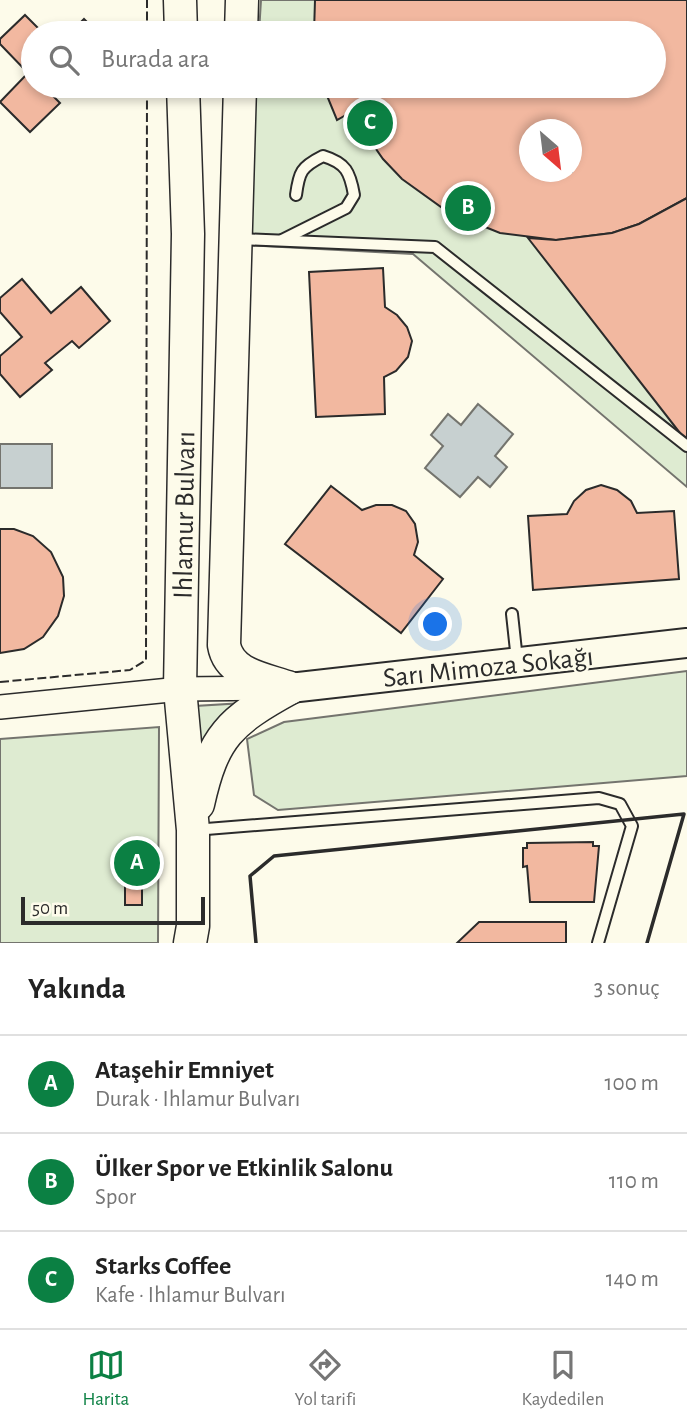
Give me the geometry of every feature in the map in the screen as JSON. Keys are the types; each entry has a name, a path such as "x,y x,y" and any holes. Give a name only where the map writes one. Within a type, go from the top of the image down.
{"main road":[{"path":"180,0 181,21"},
{"path":"241,21 242,0"},
{"name":"Ihlamur Bulvarı","path":"183,98 188,234 180,689 193,830 193,937"},
{"name":"Ihlamur Bulvarı","path":"240,98 223,645 225,655 241,671 290,688"},
{"path":"193,830 205,771 215,748 232,726 258,705 290,688"}],"street":[{"name":"Sarı Mimoza Sokağı","path":"290,688 687,643"},
{"path":"0,707 180,689 290,688"}],"lane":[{"path":"279,241 346,208 354,195 351,177 339,161 323,156 308,163 299,174 296,195"},
{"path":"236,239 435,247 687,446"},
{"path":"512,614 517,662"},
{"path":"193,830 599,798 620,804 632,826 598,943"}],"green space":[{"path":"261,0 687,0 687,487 413,254 247,245 255,98 666,98 666,21 260,21"},
{"path":"687,671 687,776 278,810 254,795 247,739 284,722"},
{"path":"245,703 196,765 195,706"},
{"path":"159,727 158,943 0,943 0,739"}],"shaded area":[{"path":"478,404 513,434 495,456 507,467 490,487 478,477 460,497 425,468 443,446 431,435 448,414 461,425"},
{"path":"0,444 52,444 52,488 0,488"}],"building":[{"path":"315,0 687,0 687,198 639,224 612,233 556,240 500,233 448,212 402,179 383,159 353,111 337,120 328,98 666,98 666,21 314,21"},
{"path":"25,15 31,21 21,21 21,66 0,44 0,39"},
{"path":"21,80 21,98 55,98 60,103 30,132 0,102"},
{"path":"687,198 687,442 528,238 556,240 612,233 639,224"},
{"path":"383,268 385,307 397,315 407,327 412,341 408,357 396,371 384,377 385,414 316,417 309,272"},
{"path":"22,279 51,313 81,287 110,321 79,348 72,341 45,363 52,370 20,397 0,374 0,356 22,337 0,312 0,298"},
{"path":"601,485 617,490 631,501 637,513 674,511 679,579 533,590 528,516 567,514 574,501 586,490"},
{"path":"331,486 362,510 376,505 392,505 406,511 415,524 418,542 414,555 443,579 401,633 285,544"},
{"path":"0,529 14,529 33,536 51,552 63,577 64,596 58,616 43,637 24,649 0,653"},
{"path":"593,842 593,846 599,846 594,902 530,902 527,866 523,867 523,848 527,848 527,843"},
{"path":"125,877 142,877 142,905 125,905"},
{"path":"479,922 566,922 566,943 457,943"}],"fence":[{"path":"147,0 147,21"},
{"path":"0,682 130,670 146,660 147,98"}],"wall":[{"path":"256,943 250,876 274,856 684,814 647,943"}],"place":[{"name":"Starks Coffee","path":"370,123"},
{"name":"Ülker Spor ve Etkinlik Salonu","path":"468,208"},
{"name":"Ataşehir Emniyet","path":"137,863"}]}
